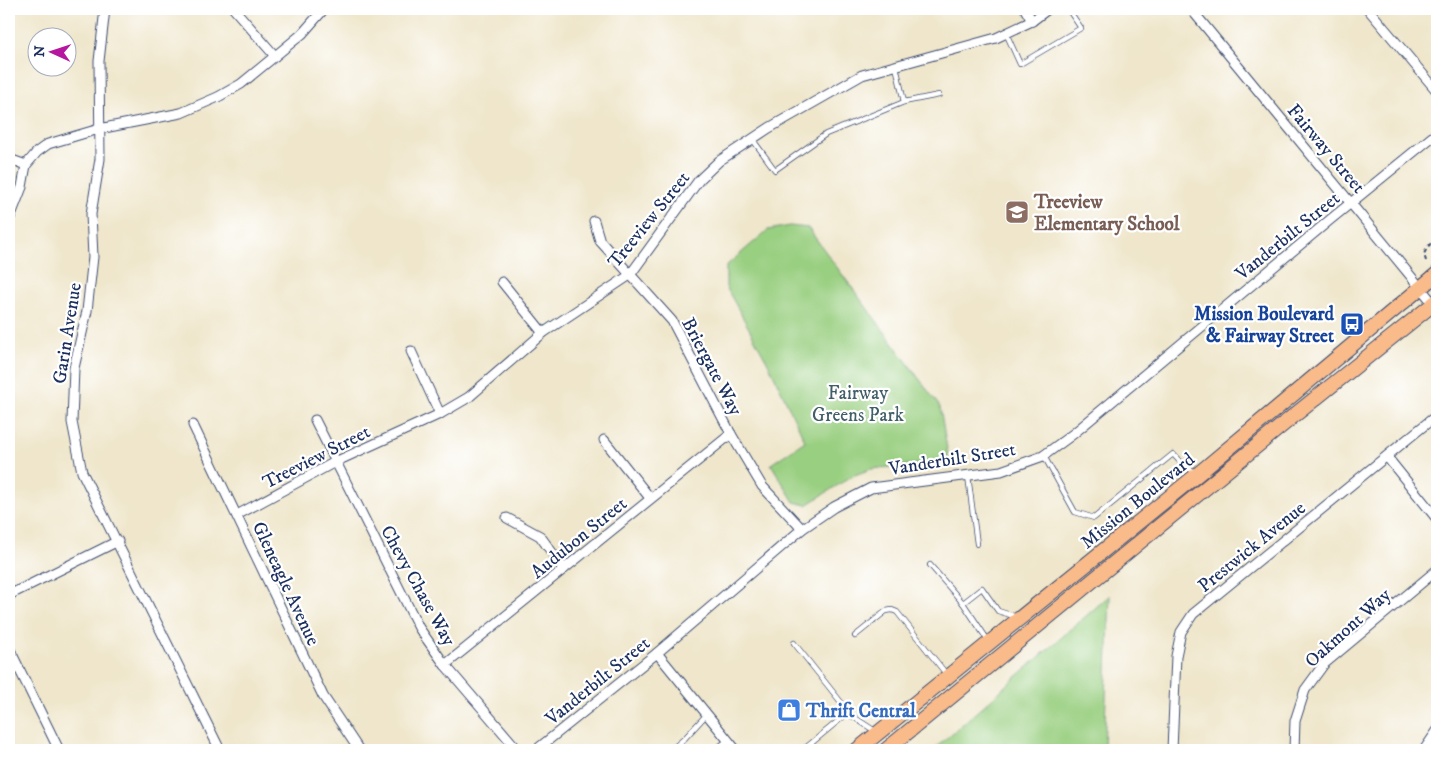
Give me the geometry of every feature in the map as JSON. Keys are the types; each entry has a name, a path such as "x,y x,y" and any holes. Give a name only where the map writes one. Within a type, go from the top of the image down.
{"main road":[{"name":"Mission Boulevard","path":"857,750 1198,474 1437,274"},
{"name":"Mission Boulevard","path":"886,750 1276,430 1436,304"}],"street":[{"name":"Garin Avenue","path":"105,9 99,61 100,158 91,214 93,257 87,311 74,368 72,422 82,472 118,541 220,750"},
{"path":"234,9 275,56"},
{"path":"9,220 22,187 26,165 37,152 48,144 100,129 171,115 196,107 241,84 302,34 324,9"},
{"path":"1024,9 1032,22"},
{"name":"Treeview Street","path":"237,515 335,462 440,414 469,396 543,333 630,275 699,180 719,161 769,128 862,75 996,38 1032,22 1048,9"},
{"name":"Fairway Street","path":"1191,9 1436,304"},
{"path":"1368,9 1437,91"},
{"name":"Vanderbilt Street","path":"536,750 657,653 802,530 834,507 871,488 895,483 1001,471 1043,456 1073,434 1437,133"},
{"path":"9,159 26,165"},
{"name":"Briergate Way","path":"594,221 600,241 672,321 731,434 762,486 802,530"},
{"path":"502,282 543,333"},
{"path":"411,351 440,414"},
{"name":"Prestwick Avenue","path":"1172,750 1176,656 1181,632 1193,614 1437,415"},
{"name":"Chevy Chase Way","path":"315,420 419,628 445,665 518,750"},
{"name":"Gleneagle Avenue","path":"193,425 323,696 359,750"},
{"name":"Audubon Street","path":"445,665 731,434"},
{"path":"604,440 650,498"},
{"path":"1386,457 1437,519"},
{"path":"506,518 540,536 564,570"},
{"path":"9,595 118,541"},
{"name":"Oakmont Way","path":"1294,750 1295,721 1305,690 1324,664 1437,570"},
{"path":"9,648 59,750"},
{"path":"657,653 736,750"},
{"path":"1424,750 1437,731"}],"lane":[{"path":"1006,33 1020,64 1081,28 1068,9"},
{"path":"896,66 904,102"},
{"path":"753,140 775,170 826,134 904,102 939,94"},
{"path":"1043,456 1075,512 1094,518 1173,454 1183,465 1198,474"},
{"path":"968,476 977,544"},
{"path":"930,565 963,603 990,643"},
{"path":"963,603 982,588 998,611 1021,618"},
{"path":"855,636 886,611 892,610 897,612 948,677"},
{"path":"794,643 852,716 879,733"},
{"path":"803,750 849,712"},
{"path":"671,750 707,714"},
{"path":"715,750 728,740"}],"path":[{"path":"1426,261 1424,254 1437,236"}],"green space":[{"name":"Fairway Greens Park","path":"790,226 808,228 940,407 949,461 871,469 852,476 807,505 794,502 771,464 805,441 768,363 726,287 726,266 768,230"},
{"path":"1110,595 1104,750 933,750"}],"place":[{"name":"Treeview Elementary School","path":"1017,212"},
{"name":"Mission Boulevard & Fairway Street","path":"1352,324"},
{"name":"Thrift Central","path":"789,710"}]}
